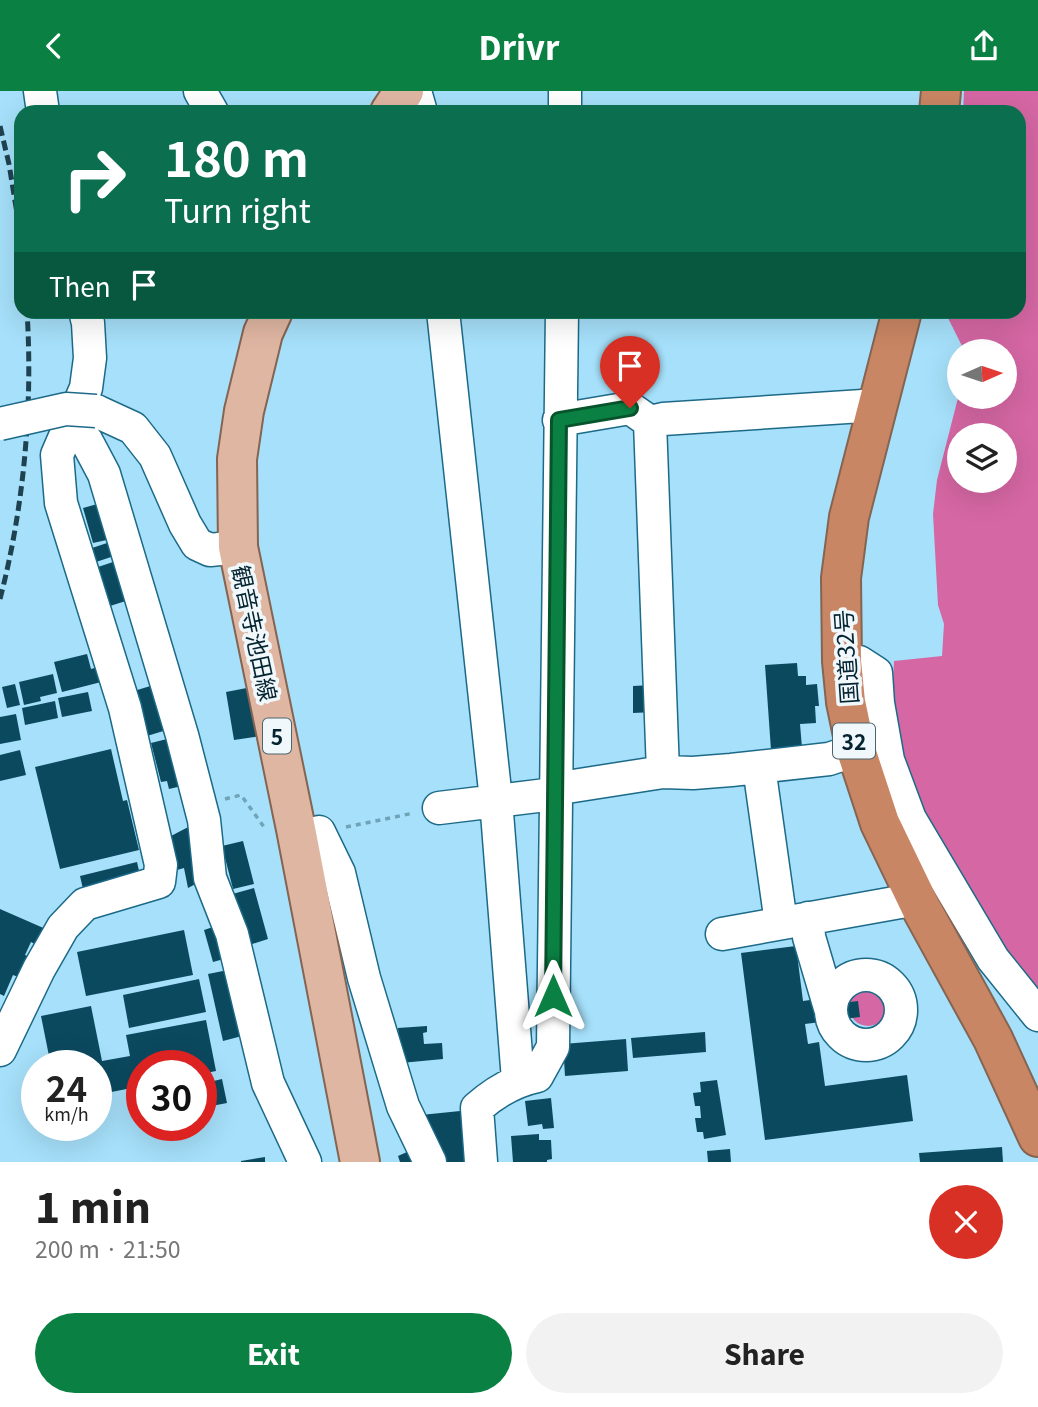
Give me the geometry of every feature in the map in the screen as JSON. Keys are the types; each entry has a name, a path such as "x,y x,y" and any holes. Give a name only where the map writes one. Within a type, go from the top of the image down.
{"highway":[{"name":"国道32号","path":"900,319 849,517 841,578 842,661 846,702 856,750 880,823 917,899 993,1039 1038,1137"}],"main road":[{"name":"観音寺池田線","path":"270,319 251,385 237,459 238,547 360,1162"}],"street":[{"path":"0,1050 39,969 63,927 85,904 159,882 160,874 125,708 61,503 57,455 86,388 90,358 87,319"},
{"path":"444,319 496,800 518,1080"},
{"path":"481,1162 477,1108 489,1097 518,1080 537,1076 553,1047 562,319"},
{"path":"559,420 630,408 650,422 878,405"},
{"path":"0,424 66,408 96,411 133,428 155,456 185,524 197,544 210,550 238,547"},
{"path":"650,422 663,772"},
{"path":"66,429 86,440 104,474 182,736 203,814 210,878 232,934 268,1083 305,1162"},
{"path":"842,661 859,662 876,673 878,703 888,760 910,819 993,959 1038,1015"},
{"path":"439,808 554,792 663,772 692,773 829,759 856,750"},
{"path":"759,767 794,921 809,937 830,1008"},
{"path":"319,832 339,873 365,978 403,1106 430,1162"},
{"path":"722,934 917,899"}],"path":[{"path":"203,814 228,798 241,795 270,835"},
{"path":"319,832 439,808"}],"shaded area":[{"path":"964,91 1038,91 1038,1001 994,948 901,771 891,722 894,661 942,656 944,624 938,605 933,514 937,480 947,441 947,493 1017,493 1017,423 952,423 955,409 1017,409 1017,339 958,339 948,319 1026,319 1026,105 963,105"},
{"path":"868,988 881,994 887,1007 881,1020 868,1026 855,1020 849,1007 855,994"}],"building":[{"path":"101,503 111,539 93,543 83,508"},
{"path":"113,541 117,555 93,563 89,549"},
{"path":"119,560 132,599 110,606 98,567"},
{"path":"87,654 91,669 105,665 109,680 62,692 54,662"},
{"path":"797,663 798,676 806,676 806,685 817,684 819,706 815,706 816,723 800,724 802,748 771,750 765,665"},
{"path":"53,674 57,693 24,705 19,682"},
{"path":"15,684 20,705 7,708 2,687"},
{"path":"157,684 170,729 147,736 134,691"},
{"path":"653,685 654,712 633,713 633,686"},
{"path":"252,687 261,736 234,740 226,692"},
{"path":"88,692 92,711 62,717 58,698"},
{"path":"55,701 58,718 25,725 22,708"},
{"path":"16,714 21,740 0,744 0,717"},
{"path":"175,737 186,785 169,789 167,781 161,782 151,743"},
{"path":"111,749 123,801 127,800 139,850 60,869 35,767"},
{"path":"20,750 26,775 0,781 0,755"},
{"path":"194,824 203,880 188,888 184,868 177,870 171,836"},
{"path":"243,841 254,884 233,889 222,846"},
{"path":"137,862 140,875 83,889 80,876"},
{"path":"254,888 268,939 243,947 229,895"},
{"path":"0,909 48,930 40,947 31,942 25,955 32,958 23,979 13,975 4,996 0,994"},
{"path":"222,924 231,957 213,962 204,930"},
{"path":"184,930 193,975 86,996 77,952"},
{"path":"796,946 803,1001 810,1000 812,1007 858,1001 860,1017 805,1024 808,1044 819,1042 825,1086 907,1075 913,1121 765,1140 741,953"},
{"path":"228,970 242,1036 223,1041 208,974"},
{"path":"199,979 206,1012 129,1028 123,995"},
{"path":"91,1006 100,1050 48,1050 41,1016"},
{"path":"206,1020 212,1050 129,1050 126,1035"},
{"path":"427,1026 427,1032 423,1033 424,1044 442,1043 443,1059 401,1063 398,1028"},
{"path":"705,1032 706,1052 633,1058 631,1038"},
{"path":"626,1039 628,1071 565,1076 563,1044"},
{"path":"126,1057 126,1089 112,1092 112,1059"},
{"path":"222,1079 227,1103 217,1105 217,1080"},
{"path":"717,1080 726,1135 704,1139 703,1132 697,1132 695,1118 701,1118 700,1106 695,1106 693,1093 701,1092 700,1082"},
{"path":"551,1098 554,1128 543,1129 542,1124 528,1126 525,1101"},
{"path":"470,1110 476,1162 444,1162 421,1115"},
{"path":"539,1134 539,1140 551,1140 552,1159 547,1162 513,1162 511,1136"},
{"path":"1002,1147 1003,1162 920,1162 919,1153"},
{"path":"416,1148 422,1162 400,1162 398,1156"},
{"path":"730,1149 731,1162 708,1162 707,1151"},
{"path":"265,1157 265,1162 241,1162 241,1161"}],"railway":[{"path":"0,126 14,195"},
{"path":"0,599 15,529 25,456 29,383 27,319"}],"route":[{"path":"553,996 559,420 630,408"}]}
